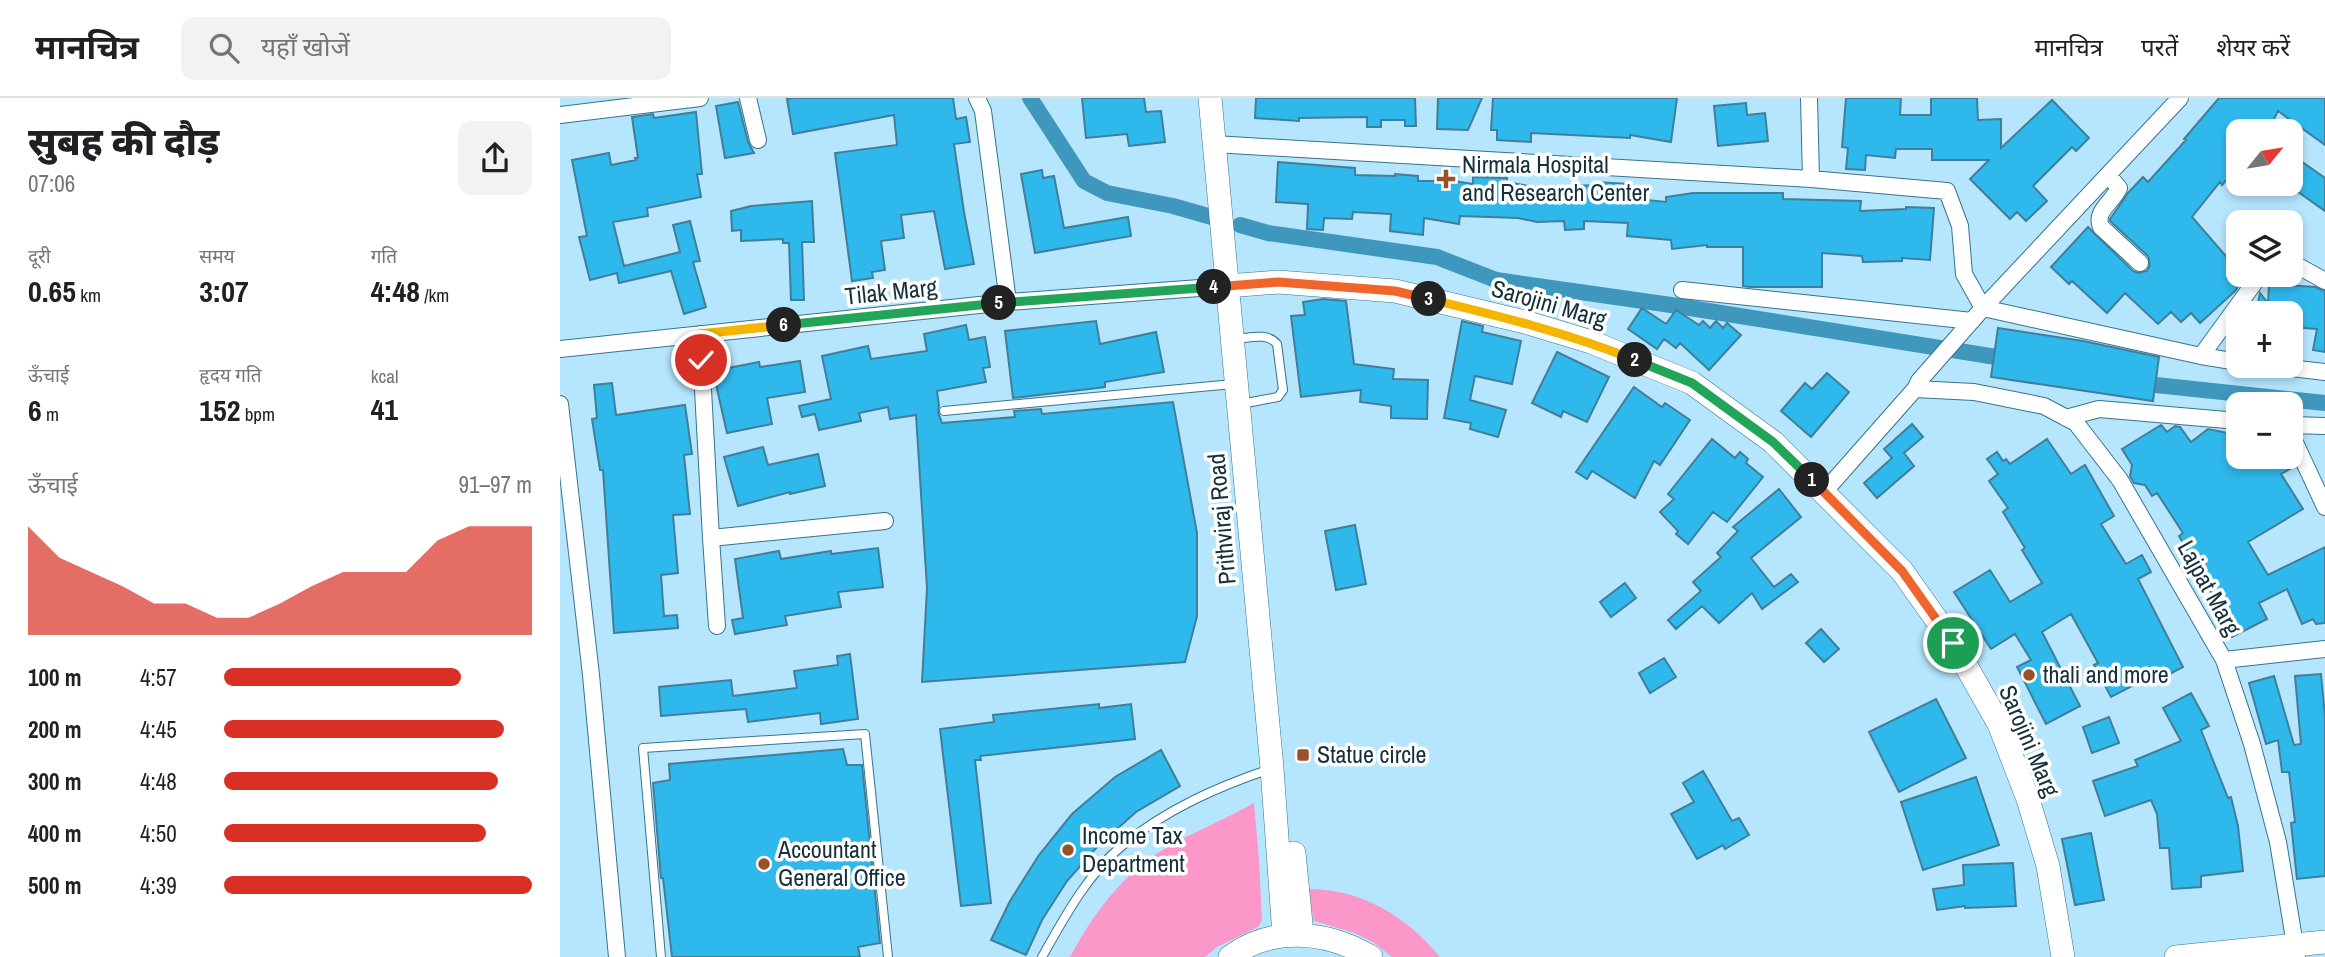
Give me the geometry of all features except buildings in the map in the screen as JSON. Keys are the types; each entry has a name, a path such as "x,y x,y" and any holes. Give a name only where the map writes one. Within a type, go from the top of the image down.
{"street":[{"path":"560,115 700,98"},
{"path":"748,98 758,140"},
{"path":"977,98 983,111 1008,302"},
{"name":"Prithviraj Road","path":"1210,98 1218,144 1236,338 1272,768 1293,935"},
{"name":"Prithviraj Road","path":"1218,144 1219,98"},
{"path":"1809,98 1811,179"},
{"path":"1824,492 1983,308 2180,98"},
{"path":"1218,144 1811,179 1947,191 1959,226 1964,274 1983,308 2226,360"},
{"path":"2108,175 2119,188 2099,214 2098,220 2101,227 2140,263"},
{"path":"2303,268 2325,281"},
{"name":"Sarojini Marg","path":"1231,286 1278,282 1395,291 1525,322 1591,342 1692,383 1773,442 1902,571 1953,643 1999,724 2028,799 2048,866 2063,957"},
{"name":"Tilak Marg","path":"560,349 1008,302 1231,286"},
{"path":"2201,356 2251,287"},
{"path":"1682,290 1972,321"},
{"path":"700,334 717,626"},
{"path":"2303,369 2325,372"},
{"name":"Lajpat Marg","path":"1917,385 1974,392 2044,406 2076,423 2120,480 2224,660 2252,744 2278,842 2296,951"},
{"name":"Prithviraj Road","path":"1240,397 1293,935"},
{"path":"560,404 592,688 617,957"},
{"path":"2066,418 2099,409 2226,420"},
{"path":"2303,425 2325,426"},
{"path":"2303,460 2325,508"},
{"path":"711,538 885,521"},
{"path":"2224,660 2325,649"},
{"path":"1230,957 1260,941 1293,935 1327,937 1352,945 1371,957"},
{"path":"2175,957 2296,951 2325,942"}],"lane":[{"path":"944,411 1278,397 1283,390 1277,344 1264,337 1236,338"},
{"path":"661,957 643,748 865,734 888,957"},
{"path":"1042,957 1063,918 1093,876 1122,846 1198,796 1272,768"}],"shaded area":[{"path":"1254,803 1262,920 1258,927 1217,947 1205,957 1070,957 1099,910 1137,869 1166,848"},
{"path":"1308,889 1347,894 1381,908 1413,929 1440,957 1392,957 1373,942 1352,932 1314,921"}],"waterway":[{"path":"1030,98 1084,181 1107,193 1173,206 1215,218"},
{"path":"1240,225 1268,233 1437,257 1496,280 2015,360"},
{"path":"2137,383 2325,403"}],"place":[{"name":"Nirmala Hospital and Research Center","path":"1446,179"},
{"name":"thali and more","path":"2029,675"},
{"name":"Statue circle","path":"1303,755"},
{"name":"Income Tax Department","path":"1068,850"},
{"name":"Accountant General Office","path":"764,864"}],"route":[{"path":"701,360 700,334 1008,302 1278,282 1395,291 1525,322 1591,342 1692,383 1773,442 1824,492 1902,571 1953,643"}]}
